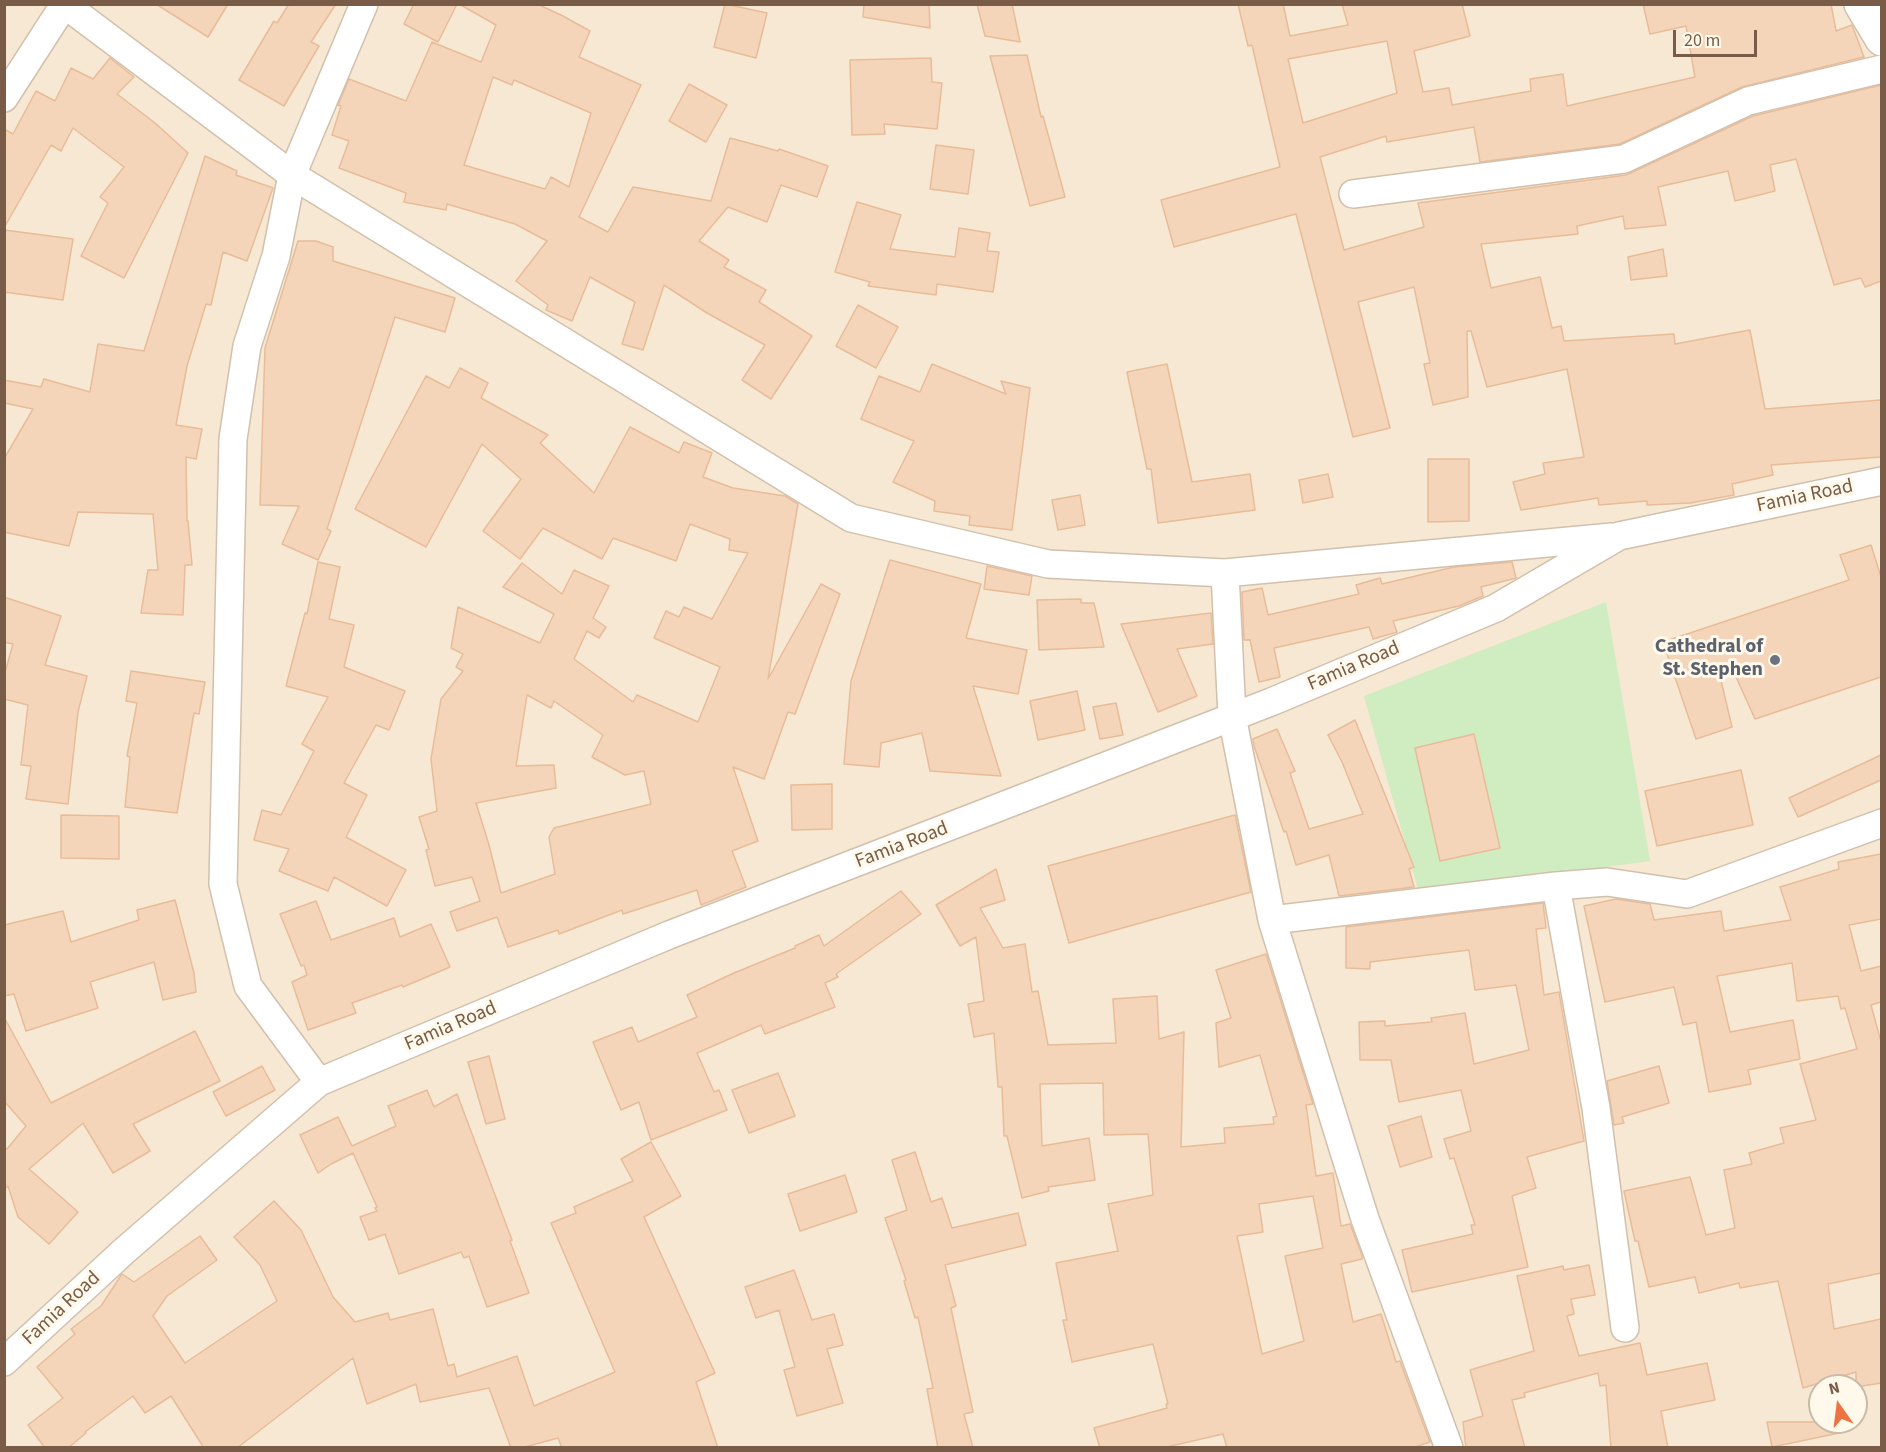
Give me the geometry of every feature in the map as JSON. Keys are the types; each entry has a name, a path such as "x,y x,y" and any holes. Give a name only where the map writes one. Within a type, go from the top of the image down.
{"street":[{"path":"4,98 64,4 292,175 851,518 1048,564 1225,573 1619,536"},
{"path":"319,1082 248,986 224,884 233,439 247,346 276,256 292,175 364,4"},
{"path":"1862,4 1881,39"},
{"path":"1353,194 1624,159 1748,101 1881,69"},
{"name":"Famia Road","path":"4,1362 123,1252 319,1082 669,935 1000,808 1496,608 1619,536 1881,481"},
{"path":"1225,573 1232,716 1272,920 1365,1219 1449,1448"},
{"path":"1272,920 1607,882 1687,894 1881,823"},
{"path":"1556,886 1596,1108 1625,1328"}],"shaded area":[{"path":"5,5 1881,5 1881,1447 5,1448"}],"green space":[{"path":"1606,602 1650,861 1438,890 1418,889 1364,696"}],"building":[{"path":"156,4 228,4 208,37"},
{"path":"289,4 336,4 311,42 319,46 284,106 239,80 274,21 277,23"},
{"path":"414,4 457,4 438,42 404,24"},
{"path":"459,4 537,4 590,31 579,57 641,85 579,217 608,232 633,187 711,201 730,138 778,151 779,149 828,166 817,197 781,185 767,222 728,207 699,241 729,260 724,267 766,290 759,302 812,336 771,399 742,380 765,345 707,313 664,285 643,350 622,344 635,302 590,277 572,321 546,310 548,305 516,281 547,241 515,224 447,204 446,210 404,202 406,193 339,168 349,141 332,135 341,106 338,105 349,79 406,101 432,42 481,62 496,25","holes":["493,77 512,85 514,80 591,113 569,187 551,177 545,189 464,165"]},
{"path":"725,4 767,13 756,58 714,47"},
{"path":"864,4 929,4 930,28 863,17"},
{"path":"977,4 1012,4 1020,42 985,36"},
{"path":"1238,4 1283,4 1290,36 1348,25 1342,4 1462,4 1470,36 1414,51 1423,92 1449,88 1452,105 1531,91 1530,79 1563,74 1567,106 1695,77 1686,26 1650,34 1643,4 1831,4 1836,31 1852,25 1864,57 1742,87 1620,144 1480,162 1474,127 1387,142 1386,136 1320,157 1344,250 1424,227 1418,203 1626,175 1753,116 1881,85 1881,281 1865,287 1861,278 1834,285 1796,159 1770,165 1775,191 1735,201 1728,171 1658,187 1666,225 1625,229 1623,216 1577,226 1578,234 1481,244 1491,288 1540,277 1552,328 1561,326 1564,341 1674,334 1675,344 1750,330 1765,409 1881,400 1881,457 1771,465 1773,475 1732,484 1734,495 1690,503 1647,505 1647,501 1599,505 1598,498 1521,510 1513,482 1545,474 1543,463 1584,457 1567,369 1487,387 1471,331 1467,331 1468,397 1433,405 1424,364 1430,363 1414,287 1358,302 1390,428 1353,437 1296,214 1174,247 1161,200 1280,167 1252,45 1248,46","holes":["1387,41 1397,93 1303,123 1288,59"]},
{"path":"1027,55 1041,117 1043,116 1065,197 1030,206 990,56"},
{"path":"110,58 134,77 117,94 155,123 188,153 124,278 81,256 108,203 100,197 124,167 73,128 61,151 51,145 4,228 4,129 13,134 36,91 55,101 71,68 93,79"},
{"path":"931,58 932,82 942,83 937,129 884,124 885,134 852,135 850,60"},
{"path":"689,84 727,105 706,142 669,121"},
{"path":"936,145 974,150 968,194 930,189"},
{"path":"205,156 237,171 236,175 273,188 247,261 223,252 211,305 206,304 187,366 176,425 202,429 196,459 186,457 187,521 192,565 185,565 183,615 141,613 148,570 158,570 153,514 78,512 69,546 4,532 4,459 33,409 4,403 4,380 41,387 44,379 90,392 98,344 144,351"},
{"path":"857,202 901,215 890,249 955,257 959,228 990,233 987,251 999,252 993,292 937,284 936,295 868,286 870,282 835,272"},
{"path":"4,230 73,239 63,300 4,292"},
{"path":"298,241 316,241 333,247 333,261 455,298 445,332 395,317 327,529 331,531 318,560 282,544 299,506 260,505 265,348"},
{"path":"1663,249 1667,276 1631,280 1628,257"},
{"path":"858,305 898,327 876,368 836,346"},
{"path":"932,364 1006,394 1001,381 1030,388 1012,530 969,525 970,516 934,511 935,501 893,482 914,441 861,419 879,376 920,392"},
{"path":"1167,364 1192,482 1250,474 1255,510 1158,523 1151,469 1147,469 1127,372"},
{"path":"460,368 488,383 481,398 548,435 540,443 594,493 630,427 679,453 684,442 712,453 703,477 733,488 785,496 798,504 768,679 821,584 840,594 795,714 788,712 764,779 733,767 758,841 732,851 746,887 701,905 697,890 623,914 622,910 559,934 558,930 508,947 497,917 457,931 450,912 480,901 472,877 435,886 426,850 429,849 419,817 437,811 431,759 441,699 463,671 456,667 463,654 451,648 458,607 540,643 554,614 503,587 522,563 562,594 574,570 609,586 593,618 606,627 599,638 587,631 574,659 633,702 637,695 698,722 720,667 654,638 666,611 679,617 684,607 712,619 748,553 729,550 730,539 690,524 676,561 613,538 602,559 543,528 520,559 483,531 521,479 482,444 426,547 355,509 426,376 449,388","holes":["527,695 551,708 554,701 603,735 592,757 625,775 644,771 651,804 554,828 549,837 555,874 501,893 476,803 556,788 554,765 516,766"]},
{"path":"1428,459 1469,459 1469,521 1428,522"},
{"path":"1328,474 1333,497 1303,503 1299,480"},
{"path":"1080,495 1085,525 1058,530 1052,500"},
{"name":"Cathedral of St. Stephen","path":"1871,545 1881,577 1881,677 1755,719 1732,668 1719,672 1732,727 1696,739 1663,642 1849,580 1840,555"},
{"path":"890,560 981,584 966,638 1027,650 1018,694 973,686 1001,776 930,771 922,733 881,743 879,767 844,764 851,681"},
{"path":"318,562 340,567 329,619 354,625 344,667 405,691 389,730 376,725 344,783 367,795 346,837 406,870 387,906 334,877 328,891 279,871 289,849 254,840 262,810 281,815 314,751 302,744 328,697 286,686 305,613 307,614"},
{"path":"1512,562 1516,578 1481,587 1483,596 1459,606 1393,621 1397,632 1373,639 1369,627 1274,648 1280,677 1259,682 1250,640 1244,640 1242,592 1262,588 1268,615 1359,594 1356,585 1380,578 1382,584 1454,567"},
{"path":"987,566 1032,576 1029,595 984,589"},
{"path":"4,597 61,616 45,665 87,676 78,712 68,804 26,799 31,766 21,765 28,705 4,699 4,676 13,644 4,642"},
{"path":"1081,599 1081,603 1094,603 1104,647 1039,650 1037,600"},
{"path":"1211,613 1213,644 1177,649 1197,696 1158,712 1121,624"},
{"path":"131,671 205,682 199,714 194,713 177,813 125,807 130,757 127,756 137,703 126,701"},
{"path":"1077,691 1085,730 1038,740 1030,701"},
{"path":"1116,703 1123,735 1100,739 1093,707"},
{"path":"1355,720 1414,867 1409,869 1414,887 1339,896 1329,855 1296,865 1286,831 1284,832 1254,746 1253,739 1277,729 1295,771 1290,773 1309,829 1363,814 1342,762 1328,735"},
{"path":"1474,734 1500,848 1440,861 1415,748"},
{"path":"1881,755 1881,780 1798,817 1789,798"},
{"path":"1741,770 1753,825 1657,846 1645,791"},
{"path":"832,784 832,829 792,830 791,785"},
{"path":"61,815 119,816 119,859 61,858"},
{"path":"1235,815 1251,892 1069,943 1048,866"},
{"path":"1881,854 1881,919 1849,925 1861,971 1881,966 1881,1002 1871,1005 1881,1042 1881,1273 1828,1284 1834,1329 1881,1319 1881,1383 1868,1385 1868,1374 1856,1374 1856,1372 1808,1374 1808,1386 1803,1388 1778,1281 1740,1288 1739,1283 1699,1293 1695,1277 1649,1287 1638,1241 1635,1241 1624,1191 1690,1177 1706,1235 1735,1228 1724,1170 1752,1164 1749,1153 1784,1143 1780,1128 1816,1120 1800,1064 1857,1049 1845,1008 1841,1009 1838,996 1797,1001 1792,963 1717,976 1730,1032 1793,1020 1800,1059 1748,1070 1751,1084 1709,1092 1696,1022 1683,1025 1674,987 1605,1002 1584,906 1616,899 1650,904 1654,920 1721,911 1724,931 1791,920 1780,887 1839,869 1838,862"},
{"path":"996,869 1005,900 980,908 1003,948 1025,944 1032,992 1038,991 1048,1045 1116,1043 1113,999 1157,996 1159,1039 1184,1032 1181,1147 1225,1143 1224,1128 1274,1124 1273,1117 1277,1116 1260,1055 1219,1067 1216,1023 1231,1018 1216,970 1266,954 1313,1104 1306,1105 1316,1176 1333,1173 1341,1226 1350,1224 1362,1255 1362,1259 1341,1264 1353,1322 1381,1314 1396,1362 1400,1361 1430,1442 1412,1448 1227,1448 1223,1434 1162,1448 1100,1448 1094,1428 1167,1408 1166,1404 1168,1404 1153,1344 1072,1362 1063,1320 1067,1320 1056,1263 1118,1251 1108,1204 1153,1195 1148,1134 1104,1135 1103,1083 1040,1084 1042,1146 1089,1138 1095,1180 1048,1187 1049,1191 1022,1198 1007,1136 1004,1136 1002,1087 998,1087 994,1033 974,1037 968,1004 984,1001 976,937 960,946 936,905","holes":["1313,1196 1323,1248 1285,1256 1304,1341 1262,1354 1237,1236 1263,1232 1259,1204"]},
{"path":"901,891 921,914 836,974 838,977 825,983 835,1007 765,1034 761,1025 697,1053 714,1092 719,1090 727,1110 651,1140 639,1102 621,1110 593,1042 632,1027 638,1042 697,1017 687,995 795,948 819,935 824,946"},
{"path":"175,900 194,973 196,992 163,1000 154,962 90,982 98,1008 26,1031 14,994 4,996 4,925 63,911 71,942 139,920 137,910"},
{"path":"316,901 331,940 394,918 400,937 431,924 450,967 403,987 402,985 352,1003 356,1013 308,1030 292,982 307,975 304,965 301,966 280,914"},
{"path":"1543,903 1546,928 1536,929 1544,995 1559,992 1584,1141 1527,1157 1536,1188 1512,1196 1528,1267 1412,1292 1402,1250 1473,1234 1471,1225 1475,1225 1454,1158 1450,1159 1444,1139 1471,1131 1461,1090 1399,1102 1391,1060 1360,1060 1359,1022 1385,1021 1385,1026 1432,1022 1431,1018 1465,1013 1474,1064 1529,1050 1516,985 1475,990 1469,950 1370,962 1370,969 1346,968 1346,927"},
{"path":"4,1017 51,1103 195,1031 220,1081 133,1124 150,1151 113,1173 83,1123 29,1169 78,1212 49,1244 18,1217 8,1186 4,1190 4,1147 7,1149 26,1126 4,1101"},
{"path":"489,1056 505,1119 486,1124 468,1062"},
{"path":"262,1066 275,1090 226,1116 213,1092"},
{"path":"1659,1066 1669,1103 1622,1117 1624,1123 1614,1125 1607,1081"},
{"path":"778,1073 795,1116 749,1133 732,1090"},
{"path":"427,1090 434,1107 457,1094 512,1240 510,1241 529,1293 487,1307 469,1256 464,1258 461,1252 399,1274 385,1234 369,1240 360,1217 377,1211 375,1208 377,1207 353,1153 318,1173 300,1135 338,1117 352,1146 396,1126 388,1106"},
{"path":"1421,1116 1432,1157 1400,1167 1388,1126"},
{"path":"651,1142 681,1196 644,1217 715,1373 696,1382 718,1448 562,1448 558,1438 521,1448 511,1448 489,1388 420,1402 416,1384 367,1404 353,1358 237,1448 204,1448 171,1396 145,1413 133,1396 85,1432 68,1448 45,1448 28,1425 63,1398 37,1367 75,1334 71,1329 101,1306 122,1274 134,1282 200,1236 217,1260 167,1296 153,1316 185,1363 277,1301 260,1265 234,1237 274,1201 301,1230 333,1297 355,1322 388,1313 390,1320 433,1309 448,1366 454,1364 457,1377 517,1356 534,1406 615,1372 551,1223 576,1213 574,1207 633,1181 621,1159"},
{"path":"915,1152 931,1202 942,1198 952,1228 1018,1213 1026,1245 945,1265 956,1306 951,1308 973,1412 964,1414 973,1448 938,1448 927,1389 933,1388 918,1317 915,1318 904,1281 906,1280 885,1218 907,1210 892,1160"},
{"path":"845,1175 857,1212 800,1231 788,1194"},
{"path":"1589,1265 1595,1295 1571,1299 1574,1314 1567,1316 1579,1356 1640,1343 1647,1375 1707,1363 1715,1400 1661,1411 1668,1448 1611,1448 1606,1385 1600,1386 1598,1373 1524,1393 1525,1397 1512,1400 1525,1448 1466,1448 1463,1422 1483,1416 1470,1370 1534,1351 1517,1276 1563,1266 1564,1270"},
{"path":"794,1270 812,1320 834,1314 843,1345 827,1349 843,1403 797,1416 784,1370 795,1367 779,1310 756,1318 745,1287"},
{"path":"1767,1422 1808,1422 1808,1434 1834,1434 1772,1447"}],"place":[{"name":"Cathedral of St. Stephen","path":"1775,660"}]}
